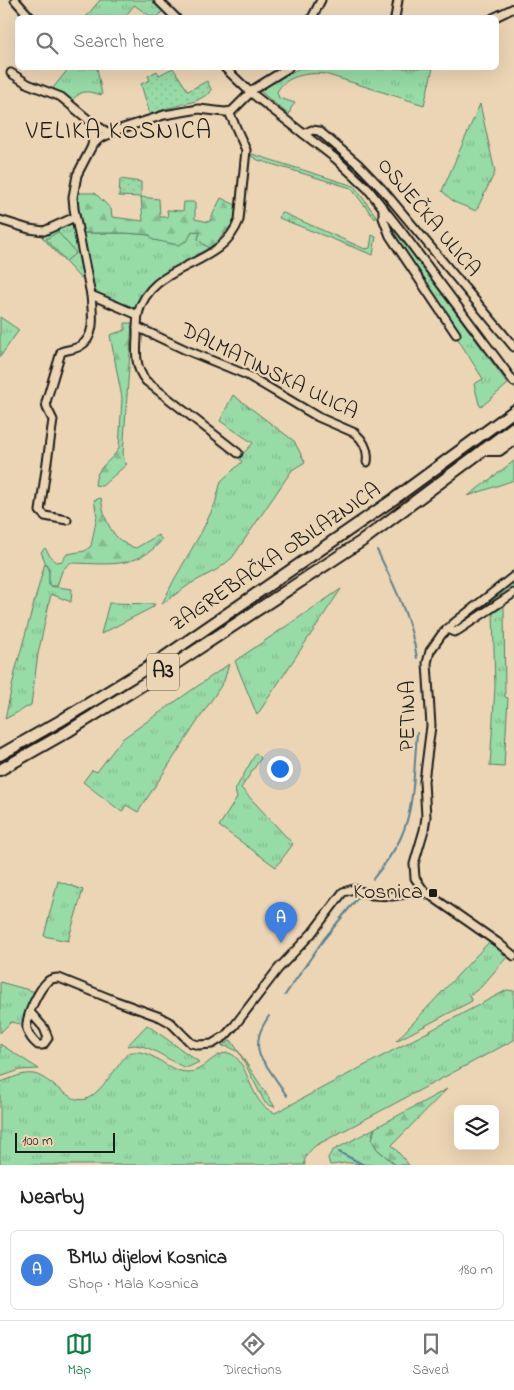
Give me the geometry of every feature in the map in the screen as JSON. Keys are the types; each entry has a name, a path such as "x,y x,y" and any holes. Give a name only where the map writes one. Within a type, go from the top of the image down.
{"highway":[{"path":"497,424 505,410 514,404"},
{"name":"ZAGREBAČKA OBILAZNICA","path":"0,755 160,660 394,500 514,411"},
{"name":"ZAGREBAČKA OBILAZNICA","path":"0,770 67,732 166,670 362,541 514,427"},
{"path":"483,450 499,450 514,439"}],"street":[{"path":"14,0 28,15"},
{"path":"158,0 173,15"},
{"path":"314,15 321,0"},
{"path":"396,15 398,0"},
{"path":"499,15 514,8"},
{"path":"227,70 250,92 356,177 382,207 514,382"},
{"path":"67,520 45,516 40,511 52,420 46,402 61,352 80,346 88,339 92,320 91,294 75,218 74,187 82,164 92,146 99,139 162,116 185,110 232,111 250,92 283,70"},
{"path":"11,73 28,84 61,97 91,122 110,134"},
{"path":"229,112 246,150 239,220 226,242 217,250 158,282 147,295 138,315 136,361 142,376 172,402 238,453"},
{"path":"91,122 92,146"},
{"name":"OSJEČKA ULICA","path":"304,134 312,130 319,131 359,165 383,190 514,347"},
{"path":"382,207 383,218 390,236 456,334"},
{"path":"0,220 29,229 44,231 75,218"},
{"path":"91,294 138,315"},
{"name":"DALMATINSKA ULICA","path":"138,327 186,350 247,375 318,417 355,433 360,437 367,449 367,462"},
{"name":"PETINA","path":"424,891 415,878 414,864 426,817 424,782 431,726 427,663 430,650 447,629 514,576"},
{"path":"447,629 454,632 457,631 514,593"},
{"path":"30,1012 44,986 50,980 59,978 160,1016 191,1043 199,1046 212,1044 226,1036 278,969 312,933 339,896 346,890 354,889 372,895 387,896 424,891 514,956"}],"green space":[{"path":"100,0 151,0 163,10 159,15 149,15 134,5 126,15 88,15"},
{"path":"67,70 97,70 102,95 85,92 79,94 71,101 53,88"},
{"path":"169,70 174,70 188,91 207,81 211,89 210,93 196,101 150,115 141,84 150,80 148,76 157,71 159,75"},
{"path":"296,70 433,70 424,105 325,74 312,74 298,76 285,82 277,92 279,98 295,103 289,115 261,92 262,88"},
{"path":"480,104 495,172 476,211 454,202 442,191"},
{"path":"252,154 354,186 377,217 375,219 351,188 258,160 251,156"},
{"path":"120,179 141,182 141,197 119,196"},
{"path":"78,193 95,193 111,209 112,217 143,221 141,197 159,199 160,217 168,217 167,210 183,211 184,202 195,202 195,219 209,222 221,198 238,206 236,223 232,224 211,249 198,239 200,232 192,231 188,240 179,245 153,240 150,235 83,233"},
{"path":"281,212 365,249 370,248 372,235 376,237 373,255 279,218"},
{"path":"386,218 508,384 481,407 474,384 483,379 456,336 460,334 392,234"},
{"path":"69,223 73,227 78,240 83,277 81,279 42,237 48,232"},
{"path":"191,230 200,232 198,239 211,249 208,253 159,278 153,283 136,308 132,310 100,296 94,290 83,233 151,235 154,240"},
{"path":"58,232 76,253 66,261 46,239"},
{"path":"0,317 19,330 0,357"},
{"path":"125,323 132,323 123,454 127,464 102,486 95,485 98,473 119,448 122,398 110,335 125,330"},
{"path":"233,395 294,441 305,462 292,470 232,558 218,569 190,584 162,604 215,504 221,481 242,462 239,458 253,443 220,421"},
{"path":"514,461 514,480 468,496"},
{"path":"101,498 107,521 121,541 136,548 158,535 162,540 152,550 130,561 107,564 69,563 62,571 57,586 49,586 49,571 41,552 45,548 56,562 62,561 67,554 85,551 91,546 97,516 94,500"},
{"path":"45,563 49,571 49,586 72,589 71,602 51,594 38,654 31,705 5,719 16,668"},
{"path":"514,584 514,590 457,627"},
{"path":"341,589 257,715 235,661"},
{"path":"109,603 155,604 153,607 101,634"},
{"path":"504,606 505,697 508,698 504,767 490,766 495,687 493,613"},
{"path":"229,664 224,681 138,812 126,805 122,812 83,782 92,770 97,772 122,739"},
{"path":"256,753 261,758 241,788 293,844 276,867 219,826 237,798 235,790"},
{"path":"58,881 83,890 68,941 44,936"},
{"path":"490,941 508,956 481,987 469,996 472,1001 396,1041"},
{"path":"0,982 36,992 24,1025 11,1022 0,1033"},
{"path":"507,990 514,991 514,1040 315,1146 306,1157 305,1165 0,1165 0,1082 17,1076 25,1074 37,1075 69,1096 82,1100 97,1092 128,1053 144,1053 172,1068 187,1072 198,1069 218,1056 229,1053 236,1057 241,1064 259,1101 275,1113"},
{"path":"147,1025 199,1062 189,1067 184,1067 142,1046 127,1046"},
{"path":"231,1040 239,1052 222,1046"},
{"path":"0,1044 39,1069 20,1070 0,1077"},
{"path":"239,1053 275,1107 265,1103"},
{"path":"447,1089 392,1145 409,1165 396,1165 377,1149 372,1140 375,1128"},
{"path":"375,1128 372,1133 377,1149 396,1165 348,1163 330,1165 328,1158 332,1151"}],"waterway":[{"path":"377,550 396,589 411,630 417,658"},
{"path":"373,879 395,848 406,825 413,786 417,733"},
{"path":"285,995 324,939 360,895"},
{"path":"269,1016 259,1035 260,1056 287,1096"},
{"name":"Kosnica","path":"339,1152 364,1165"}],"place":[{"name":"Kosnica","path":"433,893"},
{"name":"BMW dijelovi Kosnica","path":"281,943"}],"district":[{"name":"VELIKA KOSNICA","path":"119,132"}]}
